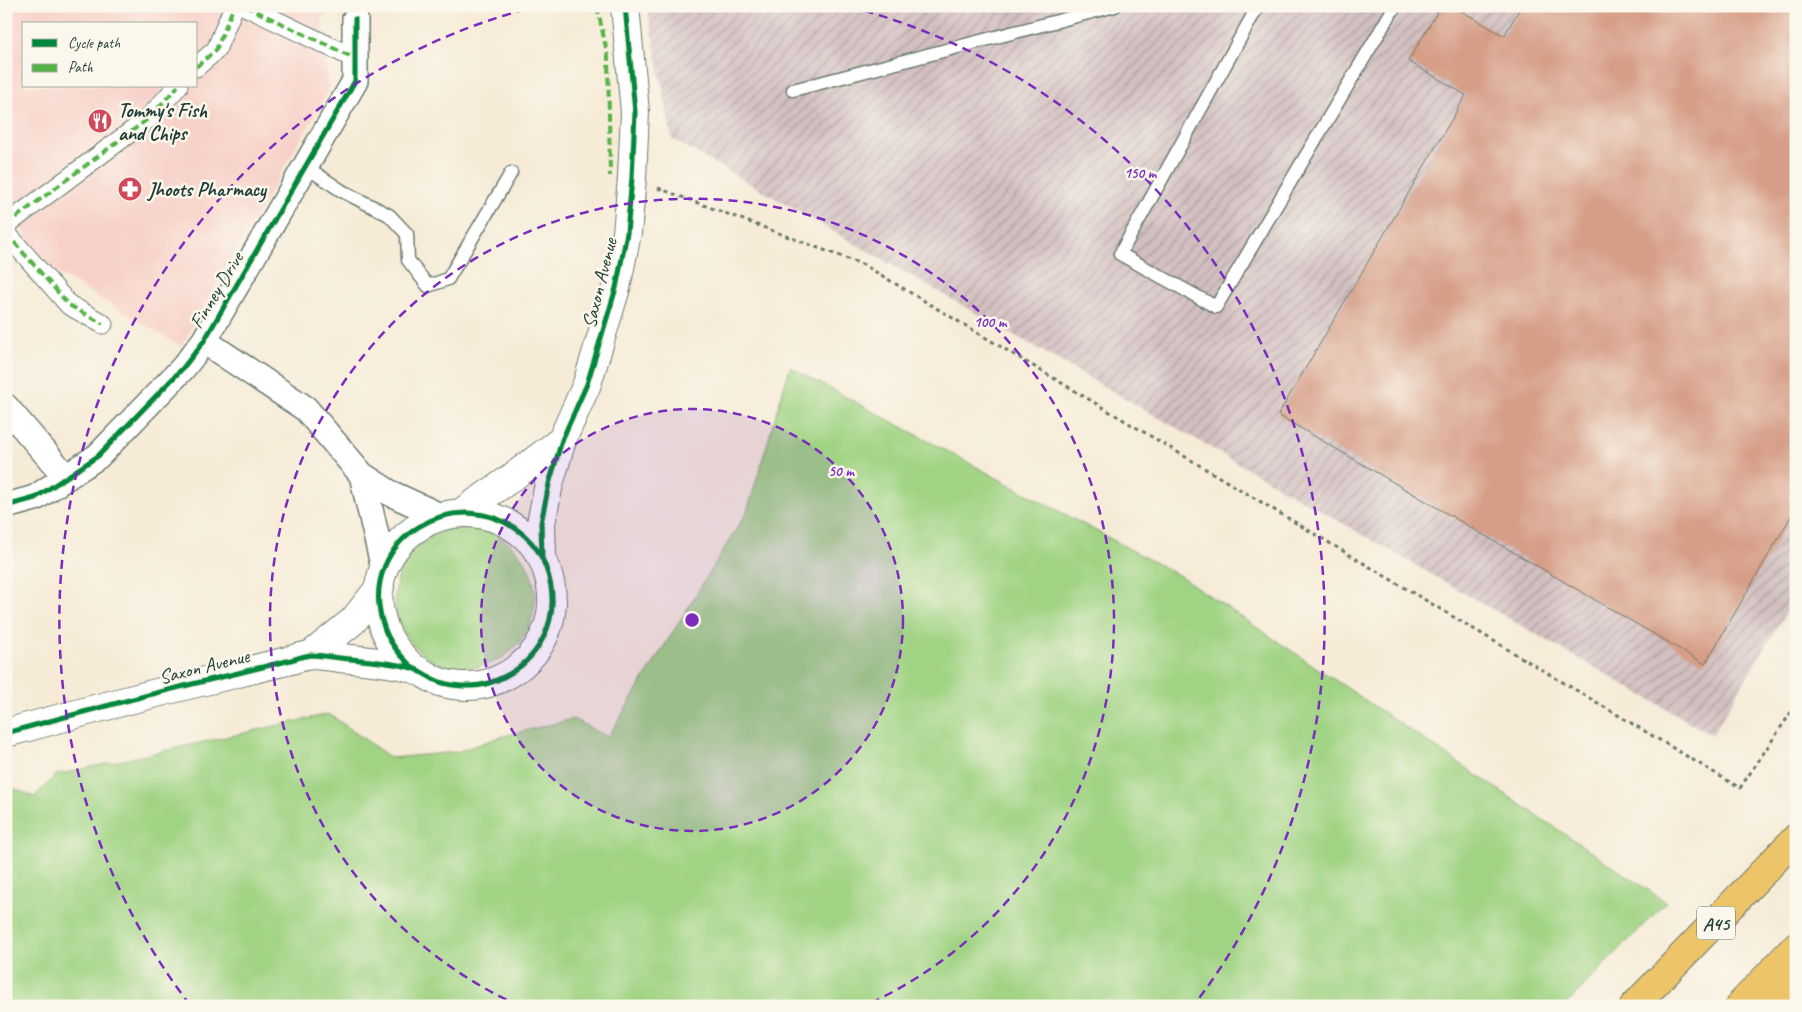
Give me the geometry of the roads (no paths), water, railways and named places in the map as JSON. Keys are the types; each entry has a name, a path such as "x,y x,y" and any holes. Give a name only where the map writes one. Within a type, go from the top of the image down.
{"highway":[{"name":"A45","path":"1634,1006 1796,838"},
{"path":"1739,1006 1796,946"},
{"path":"1776,1006 1796,970"}],"street":[{"path":"198,65 216,50 234,6"},
{"path":"246,6 356,58"},
{"name":"Saxon Avenue","path":"542,558 541,523 548,484 562,440 587,384 616,288 627,233 635,112 625,6"},
{"name":"Finney Drive","path":"6,506 34,498 98,456 183,368 204,341 355,81 355,19"},
{"path":"6,225 148,119 176,88"},
{"path":"6,233 69,305 103,324"},
{"name":"Finney Drive","path":"204,341 306,409 362,475 390,493 451,514"},
{"path":"6,407 66,477"},
{"name":"Saxon Avenue","path":"311,655 353,621 382,578 397,546 416,527 451,514 510,480 562,440"},
{"name":"Finney Drive","path":"362,475 382,578"},
{"name":"Saxon Avenue","path":"382,578 379,606 383,625 394,648 413,668 436,680 462,686 488,684 512,673 532,656 546,634 553,608 551,582 542,558 526,537 505,521 484,514 451,514"},
{"name":"Saxon Avenue","path":"6,733 120,701 311,655 413,668"}],"lane":[{"path":"793,90 1116,6"},
{"path":"1258,6 1120,254 1216,307 1395,6"},
{"path":"306,167 342,191 389,215 407,234 408,260 428,286 448,279 512,173"}],"place":[{"name":"Tommy's Fish and Chips","path":"100,121"},
{"name":"Jhoots Pharmacy","path":"130,189"}]}
